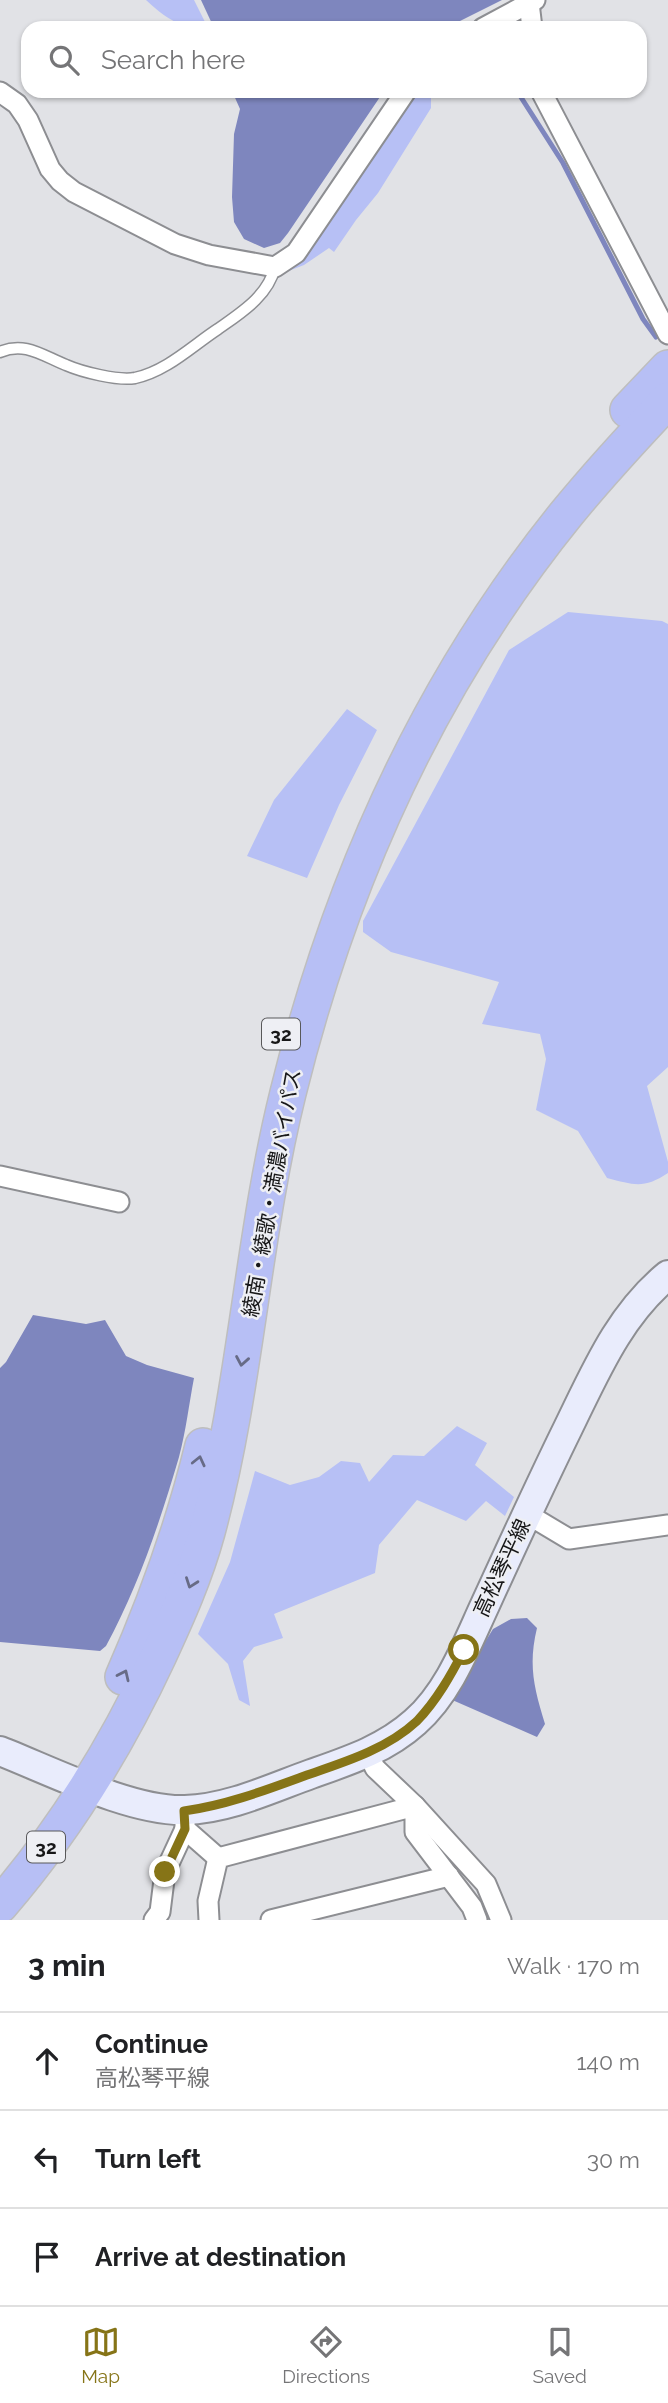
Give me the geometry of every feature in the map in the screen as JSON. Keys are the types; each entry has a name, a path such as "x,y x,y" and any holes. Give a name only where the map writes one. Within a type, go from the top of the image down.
{"highway":[{"name":"綾南・綾歌・満濃バイパス","path":"0,1905 47,1847 78,1782 164,1575 191,1493 204,1440 267,1088 291,996 340,856 389,748 436,664 491,579 549,500 594,446 668,368"},
{"name":"綾南・綾歌・満濃バイパス","path":"0,1872 78,1782 143,1689 195,1573 226,1447 287,1097 311,1005 358,869 408,760 479,637 566,515 611,461 668,400"}],"main road":[{"name":"高松琴平線","path":"0,1751 123,1800 185,1820 211,1807 368,1753 392,1739 415,1722 449,1679 616,1335 635,1308 668,1275"}],"street":[{"path":"496,21 532,1"},
{"path":"532,1 532,21"},
{"path":"0,92 17,104 28,120 50,169 74,192 175,244 209,255 275,267 296,253 402,98"},
{"path":"545,98 668,334"},
{"path":"0,1176 118,1202"},
{"path":"527,1514 569,1539 668,1525"},
{"path":"368,1753 375,1769 415,1806 485,1884 502,1920"},
{"path":"218,1858 415,1806"},
{"path":"415,1806 415,1832 472,1907 477,1920"},
{"path":"155,1920 160,1912 165,1872 185,1820 218,1858"},
{"path":"209,1920 208,1901 218,1858"},
{"path":"271,1920 449,1876"}],"lane":[{"path":"0,352 22,347 68,366 118,379 134,378 167,366 246,309 272,281 275,267"}],"shaded area":[{"path":"146,0 194,0 204,21 174,21"},
{"path":"201,0 502,0 460,21 211,21"},
{"path":"235,98 379,98 288,233 280,243 264,248 244,239 234,222 234,134 240,109"},
{"path":"409,98 431,98 431,108 378,193 334,252 329,248 304,265 286,272 311,249"},
{"path":"568,612 662,621 668,624 668,1067 647,1086 668,1162 668,1173 652,1182 639,1184 607,1178 578,1131 536,1110 546,1059 540,1034 482,1024 499,982 391,952 363,932 363,921 509,650"},
{"path":"347,709 377,730 339,805 307,878 247,856 274,800"},
{"path":"33,1315 86,1324 105,1320 126,1356 194,1378 179,1457 156,1530 128,1601 106,1646 100,1651 0,1642 0,1368"},
{"path":"457,1426 487,1443 475,1465 514,1497 505,1516 486,1501 466,1521 417,1500 379,1545 375,1573 274,1614 283,1638 254,1647 243,1661 250,1706 239,1700 228,1664 198,1634 230,1562 255,1471 290,1485 319,1477 341,1461 360,1463 369,1482 393,1455 424,1456"},
{"path":"527,1618 537,1628 533,1665 545,1724 537,1737 450,1699 493,1629 511,1619"}],"waterway":[{"path":"521,98 563,163 643,319 656,337"}],"route":[{"path":"165,1872 185,1829 184,1811 246,1797 368,1753 415,1722 449,1679 464,1650"}]}
